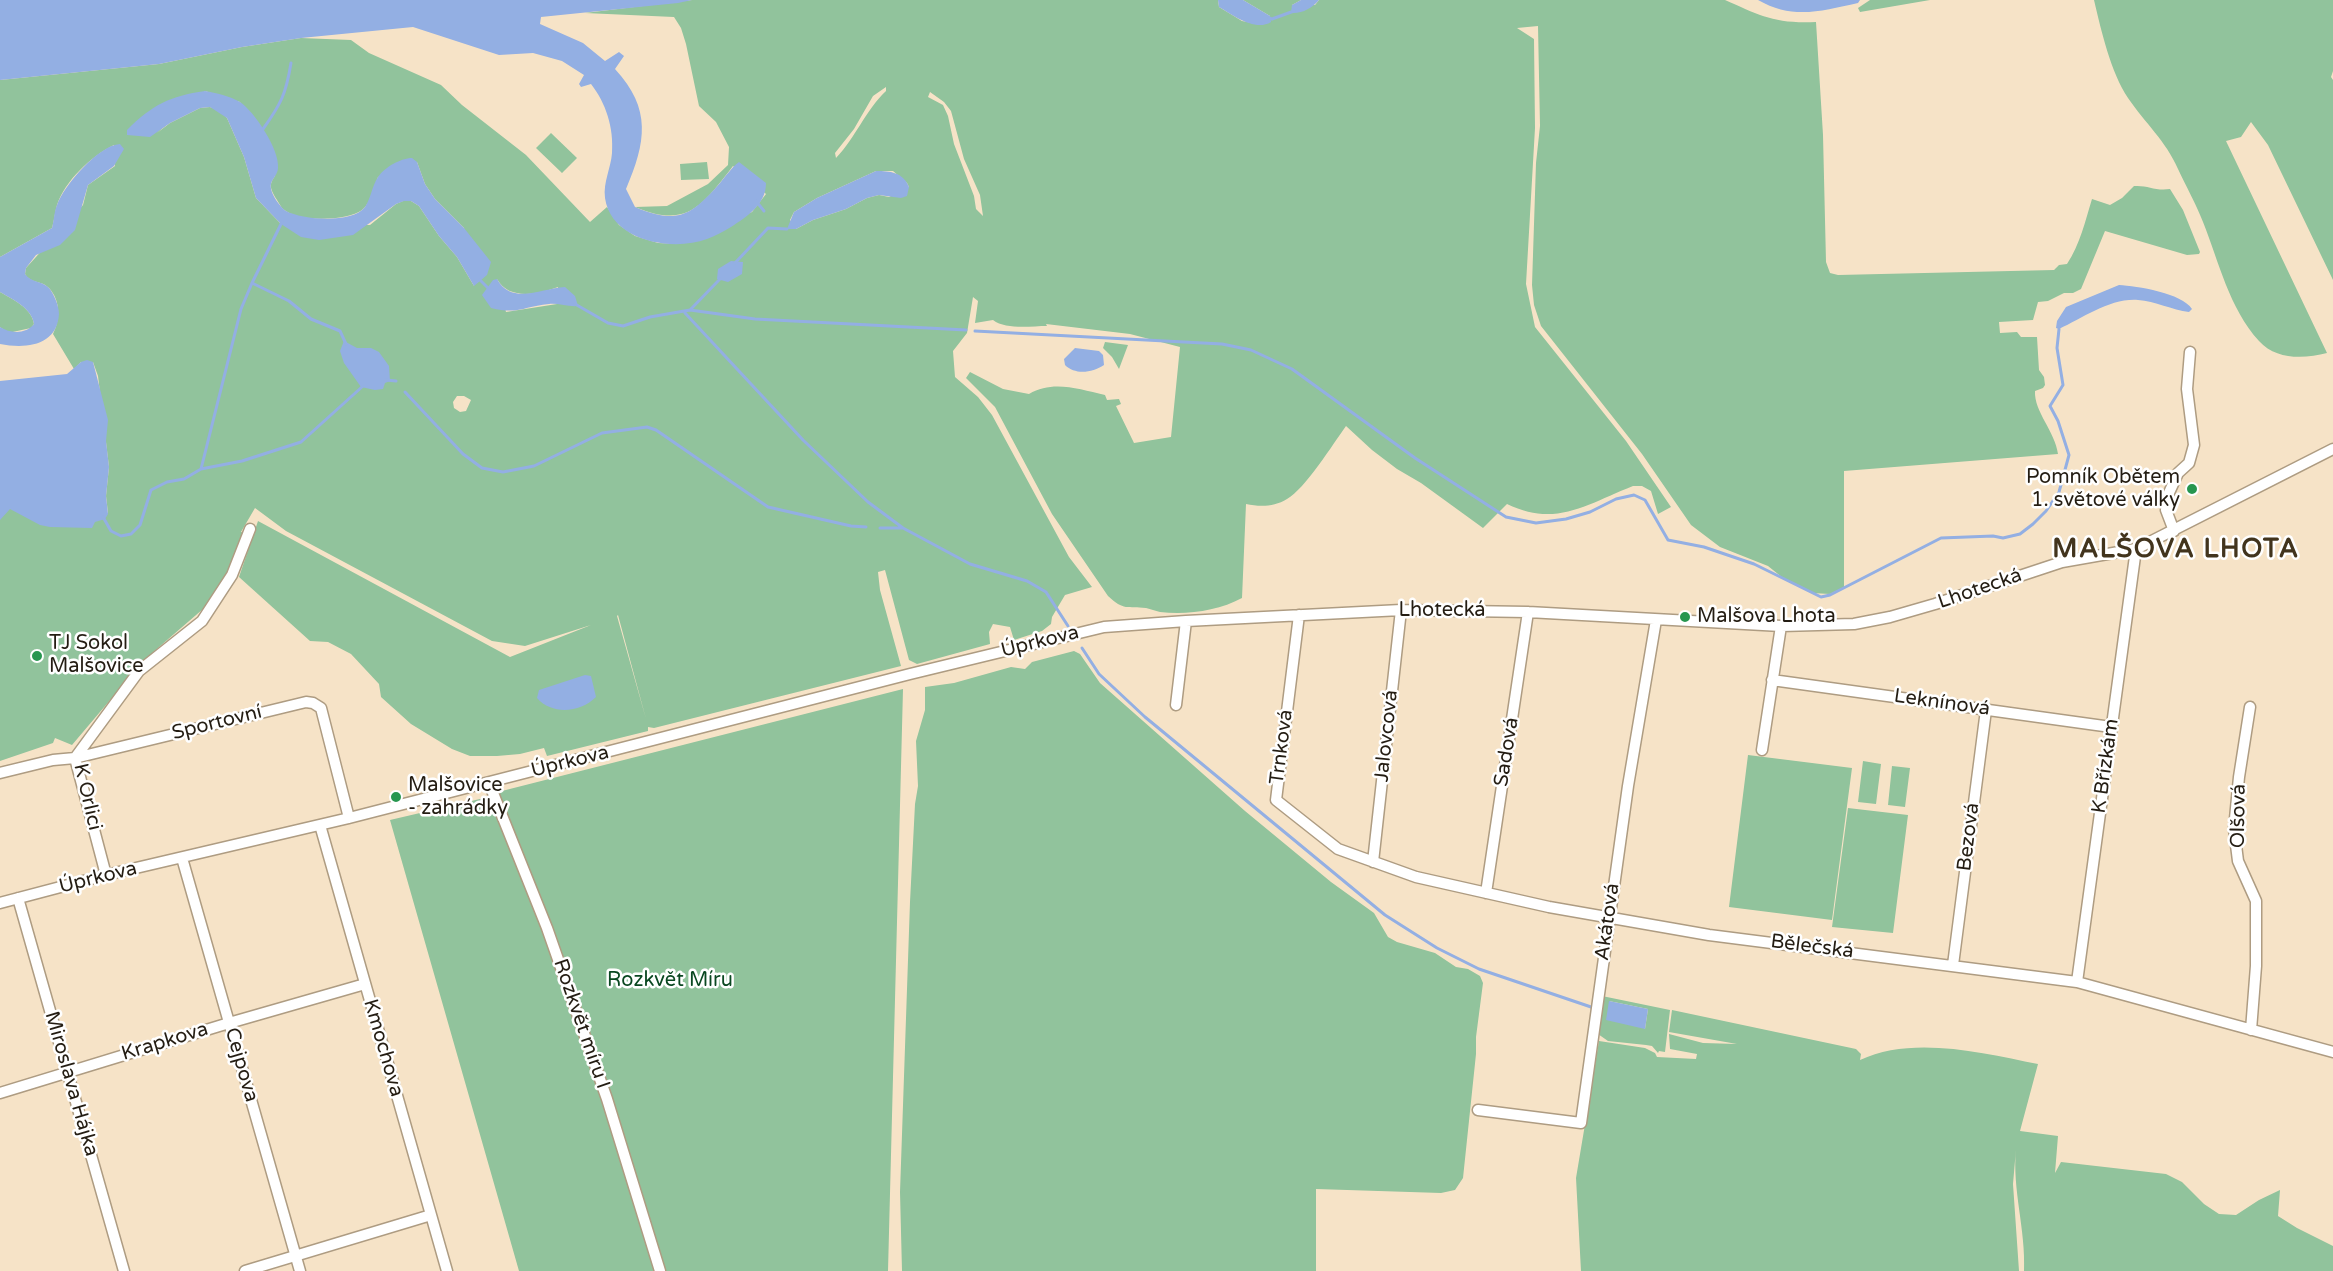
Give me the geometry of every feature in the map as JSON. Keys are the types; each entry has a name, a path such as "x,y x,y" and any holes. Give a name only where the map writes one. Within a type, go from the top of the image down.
{"street":[{"path":"2174,531 2166,510 2168,495 2178,473 2189,463 2194,445 2187,390 2190,352"},
{"name":"Lhotecká","path":"1104,627 1401,610 1528,612 1781,626 1854,624 1890,617 1935,604 2062,562 2136,549 2333,449"},
{"name":"K Orlici","path":"106,875 75,758 139,671 202,621 232,575 250,529"},
{"name":"K Břízkám","path":"2076,982 2136,549"},
{"name":"Jalovcová","path":"1373,862 1401,610"},
{"name":"Sadová","path":"1486,892 1528,612"},
{"name":"Trnková","path":"1299,615 1276,800 1338,849 1373,862"},
{"name":"Akátová","path":"1478,1110 1581,1123 1609,918 1656,620"},
{"path":"1176,705 1186,621"},
{"path":"1762,750 1781,626"},
{"name":"Úprkova","path":"0,903 106,875 489,783 910,674 1104,627"},
{"name":"Leknínová","path":"1772,680 2111,727"},
{"name":"Sportovní","path":"0,773 53,760 75,758 306,702 314,703 321,708 349,818"},
{"name":"Olšová","path":"2250,707 2239,777 2234,830 2238,861 2256,901 2256,966 2251,1030"},
{"name":"Bezová","path":"1953,965 1986,710"},
{"name":"Rozkvět míru I","path":"489,783 547,928 616,1124 660,1271"},
{"name":"Kmochova","path":"320,825 447,1271"},
{"name":"Cejpova","path":"183,858 300,1271"},
{"name":"Bělečská","path":"1373,862 1416,877 1609,918 1709,935 2076,982 2333,1052"},
{"name":"Miroslava Hájka","path":"18,898 124,1271"},
{"name":"Krapkova","path":"0,1093 365,984"},
{"path":"245,1271 431,1215"}],"green space":[{"path":"692,0 1218,0 1219,7 1242,21 1262,25 1270,16 1243,0 1301,0 1292,5 1315,5 1319,0 1725,0 1778,20 1816,22 1823,135 1826,262 1830,273 1838,275 2054,270 2059,265 2067,264 2072,256 2082,233 2092,199 2110,205 2122,198 2134,186 2170,189 2183,210 2200,252 2187,255 2105,231 2081,289 2073,293 2064,293 2048,301 2038,302 2033,320 1999,322 2000,333 2017,332 2021,337 2037,337 2039,370 2044,377 2045,385 2035,391 2036,399 2058,454 1844,471 1844,587 1830,594 1812,593 1783,578 1768,566 1720,547 1691,525 1642,454 1541,326 1534,305 1532,285 1536,163 1540,126 1538,26 1517,28 1534,39 1535,128 1526,284 1535,327 1626,441 1671,507 1658,514 1651,491 1642,486 1633,486 1586,506 1556,514 1525,511 1507,504 1483,528 1421,483 1397,469 1346,426 1294,494 1272,505 1246,504 1242,598 1213,609 1181,613 1122,606 1108,596 1052,514 995,407 966,378 970,372 1003,389 1029,394 1047,387 1066,387 1105,395 1107,400 1119,399 1121,404 1116,406 1134,443 1171,437 1180,347 1130,334 1046,324 1047,326 1026,327 1005,325 993,320 975,323 978,301 973,297 967,333 953,351 955,377 978,397 992,415 1069,557 1092,587 1065,595 1052,617 1051,624 1042,631 1014,640 1010,627 993,624 989,632 990,644 917,664 909,660 885,570 878,572 880,590 901,666 654,728 648,727 648,731 547,756 544,748 520,754 470,756 452,749 411,724 381,697 379,684 351,654 328,642 310,641 239,577 258,521 510,657 591,625 525,646 492,641 286,531 255,508 241,532 247,533 231,571 203,609 144,660 72,745 55,738 53,743 0,761 0,503 108,513 106,496 109,467 98,376 93,362 81,362 74,369 53,334 58,317 56,299 49,288 27,277 26,268 83,205 88,185 115,166 114,145 88,162 72,178 57,205 52,228 0,257 0,80 159,64 301,38 351,40 369,53 441,85 462,105 526,155 590,222 607,207 619,225 635,236 658,243 679,244 752,212 766,194 733,166 712,192 692,210 668,216 635,207 667,206 708,184 728,165 729,147 716,122 699,106 686,44 681,28 674,17 585,13","holes":["886,87 886,91 836,158 835,153 854,129 873,96","205,91 240,102 275,176 271,186 275,197 282,208 289,213 310,218 334,218 355,214 362,210 370,199 378,177 417,162 425,184 435,199 464,228 474,286 457,257 439,236 419,206 411,201 396,204 370,225 281,224 256,198 244,157 227,118 220,111 210,107 200,108 170,123 157,133","930,92 944,102 951,111 964,159 980,195 983,216 976,209 974,196 954,144 948,116 943,105 928,97","876,171 893,171 909,187 889,197 879,195 867,198 796,229 790,220 794,212 817,198","497,279 509,291 517,293 542,292 558,287 557,304 506,312","457,396 464,396 471,400 466,411 460,412 454,408 453,402","618,615 646,719 617,616"]},
{"path":"1870,0 1930,0 1860,12 1858,8"},
{"path":"2094,0 2333,0 2333,71 2331,77 2333,80 2333,280 2268,145 2251,122 2241,137 2226,141 2327,353 2300,357 2282,355 2266,347 2249,328 2232,299 2200,215 2173,159 2128,98 2116,76"},
{"path":"551,133 577,158 562,173 536,148"},
{"path":"707,162 709,179 681,180 680,164"},
{"path":"0,292 30,313 34,324 31,328 8,333 0,327"},
{"path":"1105,342 1128,345 1119,369 1103,348"},
{"path":"1074,651 1080,654 1100,683 1245,811 1331,882 1374,913 1388,937 1397,942 1435,953 1456,967 1468,969 1480,976 1483,983 1463,1178 1455,1190 1441,1193 1316,1189 1316,1271 902,1271 900,1192 910,902 918,786 916,741 925,710 925,687 954,683 1011,667 1025,669 1032,662"},
{"name":"Rozkvět Míru","path":"903,689 888,1271 519,1271 390,820 497,795 498,792"},
{"path":"1748,755 1852,768 1832,920 1729,907"},
{"path":"1863,761 1881,764 1876,804 1858,802"},
{"path":"1892,766 1910,768 1905,807 1888,805"},
{"path":"1848,808 1908,815 1893,933 1832,927"},
{"path":"1602,996 1670,1010 1665,1052 1659,1051 1658,1053 1652,1046 1608,1041 1598,1034","holes":["1609,1001 1648,1009 1645,1029"]},
{"path":"1672,1010 1856,1049 1861,1054 1860,1060 1880,1053 1925,1047 1972,1051 2038,1064 2020,1131 2058,1136 2055,1173 2061,1162 2166,1174 2182,1182 2204,1204 2219,1214 2236,1215 2280,1190 2278,1216 2333,1246 2333,1271 2024,1271 2016,1180 2016,1149 2013,1184 2019,1271 1581,1271 1576,1178 1599,1041 1645,1048 1655,1053 1657,1057 1696,1059 1697,1054 1670,1049 1669,1034 1703,1043 1737,1044 1669,1032"}],"water":[{"path":"0,0 692,0 541,17 540,24 583,43 605,61 619,52 624,56 615,69 635,98 642,126 638,156 626,189 635,207 662,215 682,214 691,210 710,194 739,162 766,183 765,190 763,197 750,214 707,239 677,244 645,240 619,224 610,213 605,198 605,186 612,153 610,125 605,108 591,84 581,87 579,84 584,75 562,61 533,53 499,55 413,27 301,38 159,64 0,80"},
{"path":"1218,0 1243,0 1270,16 1271,22 1265,25 1251,24 1219,7"},
{"path":"1301,0 1319,0 1307,10 1291,13 1292,5"},
{"path":"1758,0 1860,0 1858,3 1832,9 1795,12"},
{"path":"205,91 227,96 240,102 259,122 278,160 278,170 271,184 272,191 281,206 294,214 327,219 350,216 359,212 365,207 381,173 398,161 412,158 417,162 425,184 435,199 464,228 491,262 487,275 474,286 457,257 439,236 419,206 411,201 396,204 353,235 319,240 301,237 281,224 256,198 244,157 227,118 210,107 200,108 170,123 150,137 127,135 127,130 153,108 172,99"},
{"path":"120,144 124,149 114,166 88,185 75,230 60,245 36,255 26,268 27,277 49,288 56,300 59,314 53,333 46,339 30,345 0,344 0,327 18,332 27,330 34,324 26,309 0,292 0,257 52,228 57,205 74,177 102,151"},
{"path":"876,171 900,175 909,187 907,196 901,198 879,195 867,198 796,229 787,229 794,212 817,198"},
{"path":"731,261 743,262 742,274 728,282 717,279 718,269"},
{"path":"497,279 503,287 519,294 565,287 575,296 578,306 549,304 508,311 491,308 482,295 493,280"},
{"path":"2119,285 2169,295 2187,303 2192,309 2189,312 2144,301 2128,300 2107,305 2059,329 2056,328 2057,321 2066,307"},
{"path":"344,341 357,348 371,348 379,352 389,366 390,381 385,383 383,389 361,387 344,363 340,351"},
{"path":"1075,348 1099,351 1103,355 1104,365 1084,372 1069,368 1065,365 1064,359"},
{"path":"87,360 93,362 108,420 106,441 109,467 106,496 108,514 105,519 95,522 92,528 40,525 10,509 0,520 0,381 67,374 81,362"},
{"path":"585,675 591,676 596,697 583,706 559,710 551,708 537,698 539,690"},
{"path":"1609,1001 1648,1009 1645,1029 1606,1020"}],"waterway":[{"path":"1269,18 1294,11"},
{"path":"263,129 282,98 291,63"},
{"path":"756,201 764,211"},
{"path":"282,222 252,283 289,301 311,319 340,331 346,344"},
{"path":"735,263 768,228 787,229"},
{"path":"690,310 720,279"},
{"path":"480,280 490,290"},
{"path":"201,469 241,309 252,283"},
{"path":"575,304 608,323 623,326 650,317 690,310 755,319 966,330"},
{"path":"685,313 803,440 868,502 903,528 970,564 1027,581 1046,592 1068,626"},
{"path":"975,331 1222,344 1251,350 1292,369 1415,458 1506,517 1536,523 1566,519 1590,512 1616,499 1634,495 1645,500 1668,540 1704,547 1754,564 1821,597 1830,595 1941,538 1993,536 2003,538 2020,534 2046,511 2059,492 2069,455 2058,421 2050,406 2063,385 2057,348 2059,329"},
{"path":"386,380 396,381"},
{"path":"103,517 111,531 121,536 131,534 140,525 151,490 167,482 184,479 201,469 242,461 301,442 363,386"},
{"path":"405,392 463,454 482,468 503,472 534,466 602,433 647,427 656,430 768,507 851,526 866,527"},
{"path":"880,528 902,528"},
{"path":"1082,648 1099,674 1145,717 1385,915 1437,948 1479,969 1594,1008"}],"place":[{"name":"Pomník Obětem 1. světové války","path":"2192,489"},
{"name":"Malšova Lhota","path":"1685,617"},
{"name":"TJ Sokol Malšovice","path":"37,656"},
{"name":"Malšovice - zahrádky","path":"396,797"}],"district":[{"name":"MALŠOVA LHOTA","path":"2176,550"}]}
